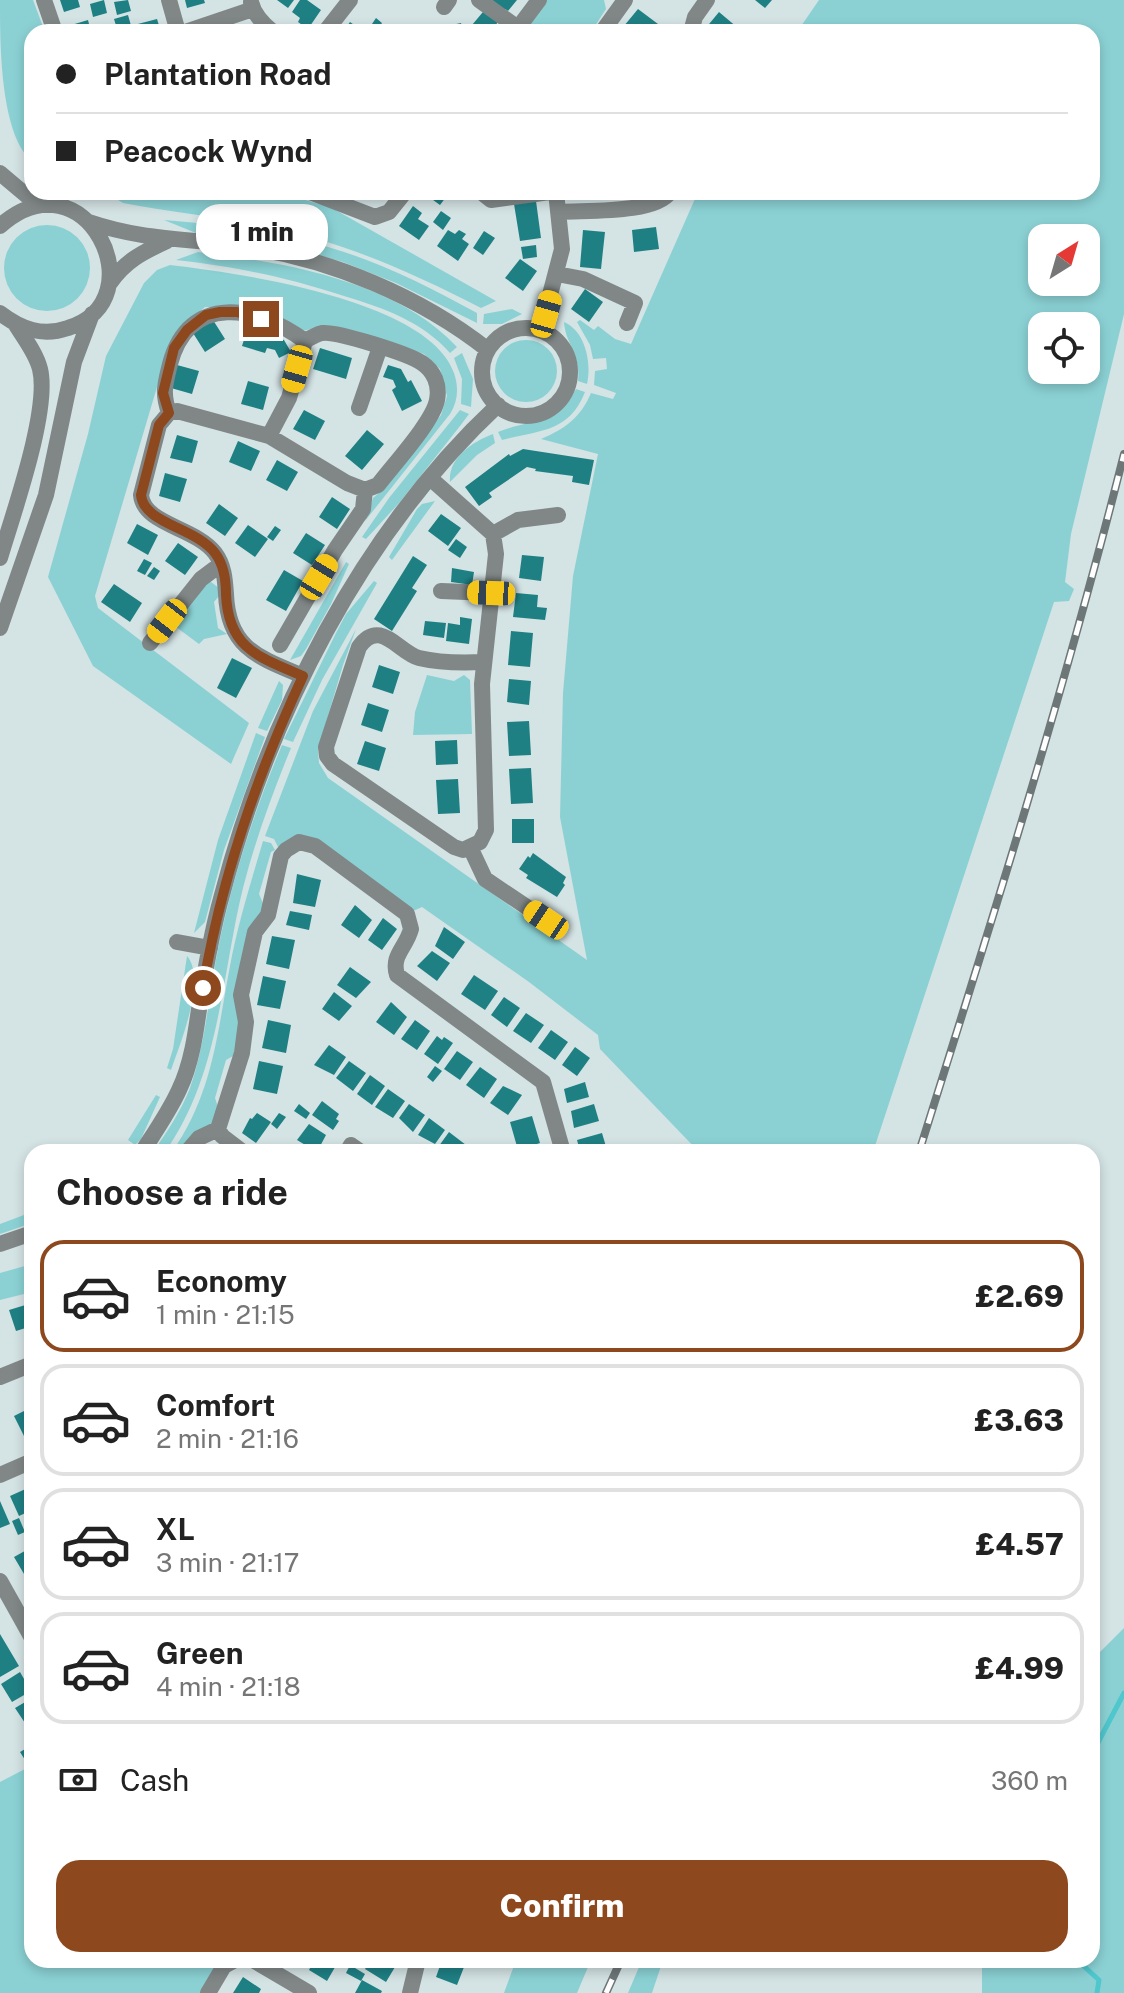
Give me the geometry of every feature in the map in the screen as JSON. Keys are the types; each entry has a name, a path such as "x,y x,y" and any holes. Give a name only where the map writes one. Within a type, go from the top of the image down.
{"street":[{"path":"44,0 52,24"},
{"path":"169,0 176,24"},
{"path":"331,24 350,0"},
{"path":"479,0 509,24"},
{"path":"521,24 539,0"},
{"path":"608,24 625,0"},
{"path":"693,24 707,0"},
{"path":"204,24 252,4 263,24"},
{"path":"0,173 24,193"},
{"path":"37,200 50,206"},
{"path":"331,200 375,217 389,212 399,200"},
{"path":"541,329 562,249 560,212 556,200"},
{"path":"560,212 651,206 662,200"},
{"path":"0,226 15,214 32,207 50,206 64,208 89,222 120,232 168,241 205,241 251,247 326,266 414,301 443,317 488,350"},
{"path":"89,222 108,252 108,287"},
{"path":"0,628 46,495 74,362 92,314 125,264 168,241"},
{"path":"557,274 583,279 635,303 627,323"},
{"path":"169,413 163,393 174,348 187,330 206,315 237,312 285,325 305,341"},
{"path":"0,313 16,325 35,332 56,332 75,326 92,314"},
{"path":"0,558 21,489 42,387 39,366 16,325"},
{"path":"541,329 563,347 571,373 568,388 559,401 538,415 523,416 508,412 486,390 482,365 488,350 496,339 508,331 541,329"},
{"path":"169,413 186,413 269,436 347,483 365,490 378,485 431,417 437,403 438,389 434,374 421,362 350,337 322,333 305,341 289,398 269,436"},
{"path":"359,408 380,347"},
{"path":"148,1144 180,1088 195,1037 210,948 235,846 254,789 303,676 359,576 449,453 498,405"},
{"path":"169,413 159,425 141,495 142,505 153,517 181,528 203,541 216,554 226,579 227,613 238,639 253,653 303,676"},
{"path":"430,478 493,534 496,554 483,662 486,830 480,842 463,850 454,847 333,764 327,756 326,747 359,647 365,639 371,636 391,640 414,657 452,663 483,662"},
{"path":"280,645 335,550 363,509 365,490"},
{"path":"493,534 518,520 558,515"},
{"path":"150,643 201,579 221,564"},
{"path":"441,591 491,593"},
{"path":"194,1144 218,1129 242,1053 246,1022 241,995 255,932 268,915 281,856 299,842 308,842 407,914 410,936 396,956 394,965 397,975 543,1082 561,1144"},
{"path":"470,847 485,879 546,920"},
{"path":"177,942 210,948"},
{"path":"218,1129 232,1144"},
{"path":"0,1244 24,1236"},
{"path":"0,1377 24,1367"},
{"path":"0,1475 24,1464"},
{"path":"0,1581 24,1622"},
{"path":"208,1993 223,1968"},
{"path":"267,1968 309,1993"},
{"path":"410,1993 416,1968"}],"shaded area":[{"path":"0,0 33,0 42,24 24,24 24,152 8,110 2,63"},
{"path":"545,0 604,0 606,9 596,24 527,24"},
{"path":"819,0 1124,0 1124,314 1071,534 1065,582 1074,589 1069,601 1054,602 876,1144 691,1144 600,1049 598,1035 529,982 422,907 413,911 317,839 278,847 274,839 265,836 313,711 356,629 318,750 319,763 328,778 587,960 560,817 563,693 573,576 598,454 541,439 571,421 591,393 613,399 616,393 594,385 595,371 607,369 606,358 593,359 590,345 577,322 580,320 594,330 598,326 615,339 631,344 694,200 1100,200 1100,24 802,24"},
{"path":"118,200 306,200 332,208 496,301 481,308 381,261 329,242 256,224"},
{"path":"164,220 255,230 344,252 395,272 477,313 477,323 396,283 343,262 287,246 196,233"},
{"path":"47,225 71,232 83,244 90,268 83,292 71,304 47,311 23,304 11,292 4,268 11,244 23,232"},
{"path":"198,252 266,262 337,278 403,306 432,324 457,347 450,353 427,332 401,317 322,289 261,274 176,260"},
{"path":"170,265 284,283 371,309 409,326 437,348 454,373 457,384 456,399 450,414 365,521 373,498 386,487 441,415 447,396 440,369 424,354 354,331 322,326 303,331 241,308 205,307 182,327 168,350 95,596 98,608 249,723 231,764 93,666 48,577 106,356 144,283 157,270"},
{"path":"512,309 522,314 502,324 483,324 484,314"},
{"path":"564,322 577,332 585,348 587,384 578,381 577,363"},
{"path":"520,340 532,340 548,349 555,359 555,383 548,393 532,402 520,402 500,388 495,377 495,365 509,345"},
{"path":"462,353 473,379 471,407 461,404 462,379 454,358"},
{"path":"576,389 585,392 578,405 561,423 502,440 498,432 551,416 560,410"},
{"path":"460,410 469,414 400,502 366,539 362,537 389,498"},
{"path":"493,434 495,443 477,455 450,482 450,473 457,458"},
{"path":"435,501 392,560 389,557 417,509 422,504"},
{"path":"346,562 349,564 331,604 306,649 301,656 290,660"},
{"path":"374,581 377,583 322,680 293,742 284,739 346,614"},
{"path":"211,582 219,588 219,596 214,602 218,628 227,634 204,639 199,644 172,624 206,583"},
{"path":"427,675 454,681 464,675 470,680 472,734 413,735 415,712"},
{"path":"279,681 283,685 282,700 267,731 258,728"},
{"path":"256,733 265,737 224,850 205,922 194,933 218,840"},
{"path":"282,745 291,748 264,818 243,888 208,1058 183,1122 170,1144 158,1144 190,1088 200,1053 231,893 254,818"},
{"path":"263,841 271,843 275,850 271,852 259,894 265,908 235,1055 226,1060 215,1098 218,1107 213,1126 192,1144 177,1144 197,1108 212,1062 245,903"},
{"path":"187,956 192,966 193,995 171,1070 167,1068 173,1049"},
{"path":"156,1095 160,1097 141,1139 136,1144 128,1140"},
{"path":"24,1215 24,1226 0,1234 0,1224"},
{"path":"24,1266 24,1294 0,1300 0,1273"},
{"path":"1124,1628 1124,1993 982,1993 982,1968 1100,1968 1100,1652"},
{"path":"24,1770 24,1968 218,1968 201,1993 0,1993 0,1782"},
{"path":"513,1968 588,1968 577,1993 504,1993"},
{"path":"639,1968 660,1968 652,1993 628,1993"}],"building":[{"path":"60,0 78,0 80,7 64,12"},
{"path":"104,0 107,13 93,17 90,4"},
{"path":"128,0 131,11 117,15 114,2"},
{"path":"185,0 204,0 205,3 187,8"},
{"path":"277,0 294,0 288,8"},
{"path":"300,0 307,0 321,10 311,24 301,24 298,22 300,18 292,12"},
{"path":"493,0 517,0 508,11 505,9 497,24 473,24"},
{"path":"755,0 772,0 765,8"},
{"path":"638,9 658,24 626,24"},
{"path":"719,12 733,24 709,24"},
{"path":"128,15 131,24 116,24 114,19"},
{"path":"157,19 159,24 138,24"},
{"path":"536,201 541,238 520,241 514,204"},
{"path":"413,206 422,213 418,219 429,226 419,240 399,226"},
{"path":"441,211 451,218 443,230 433,222"},
{"path":"656,227 659,249 634,252 632,230"},
{"path":"448,230 466,234 462,239 469,244 458,261 437,246"},
{"path":"583,230 605,232 601,269 580,267"},
{"path":"484,231 495,238 483,255 473,248"},
{"path":"536,245 537,257 523,259 521,247"},
{"path":"520,259 537,271 523,291 505,278"},
{"path":"585,289 603,302 589,322 571,309"},
{"path":"213,320 225,339 205,352 193,333"},
{"path":"249,324 272,331 271,335 284,340 291,352 279,358 275,350 267,348 265,353 242,346"},
{"path":"320,348 352,358 346,379 313,369"},
{"path":"177,365 199,371 192,394 171,388"},
{"path":"388,365 401,369 422,401 402,411 392,390 396,387 393,380 383,377"},
{"path":"248,381 269,387 263,410 241,404"},
{"path":"304,410 325,421 315,440 293,429"},
{"path":"367,430 384,444 362,470 345,456"},
{"path":"177,435 198,441 192,463 170,458"},
{"path":"238,441 260,451 251,471 229,462"},
{"path":"523,449 594,460 589,485 572,482 573,476 527,467 489,493 492,497 479,506 465,487 509,454"},
{"path":"277,460 298,472 287,491 266,480"},
{"path":"165,473 187,479 180,502 159,496"},
{"path":"332,497 350,509 337,529 319,517"},
{"path":"219,504 238,518 225,536 206,523"},
{"path":"441,514 461,528 448,546 428,531"},
{"path":"137,524 158,535 148,555 127,543"},
{"path":"248,525 268,539 255,557 235,543"},
{"path":"275,526 281,530 273,541 267,537"},
{"path":"306,533 325,545 312,565 293,553"},
{"path":"456,539 467,547 460,558 448,550"},
{"path":"178,543 198,557 185,575 165,561"},
{"path":"522,555 544,557 541,581 519,578"},
{"path":"413,556 427,565 412,588 417,591 392,631 374,619"},
{"path":"144,559 152,563 145,575 137,571"},
{"path":"154,567 160,571 154,580 147,576"},
{"path":"452,568 474,572 472,585 451,582"},
{"path":"284,570 303,581 286,611 266,600"},
{"path":"114,584 142,603 130,622 101,602"},
{"path":"516,593 538,595 537,607 547,608 545,620 513,617"},
{"path":"460,617 472,619 469,644 446,641 448,623 460,625"},
{"path":"425,621 446,623 444,638 423,635"},
{"path":"511,631 533,633 530,667 508,665"},
{"path":"232,658 252,668 236,698 217,688"},
{"path":"379,665 400,672 393,694 372,687"},
{"path":"509,679 531,681 529,705 507,702"},
{"path":"368,703 389,710 382,732 361,725"},
{"path":"529,721 531,755 509,756 507,722"},
{"path":"457,740 458,764 436,765 435,741"},
{"path":"365,741 386,748 379,771 357,764"},
{"path":"531,768 533,803 511,804 509,769"},
{"path":"458,779 460,813 438,814 436,780"},
{"path":"512,819 534,819 534,843 512,843"},
{"path":"533,853 566,877 557,897 526,878 528,875 519,869"},
{"path":"297,874 321,880 315,907 293,903"},
{"path":"355,905 372,920 359,938 341,925"},
{"path":"290,911 312,915 309,930 286,925"},
{"path":"383,918 397,929 382,950 368,940"},
{"path":"444,927 465,942 453,959 435,946"},
{"path":"272,936 295,940 289,969 266,964"},
{"path":"432,951 450,963 437,981 417,966"},
{"path":"350,967 371,982 356,998 337,985"},
{"path":"474,975 498,991 485,1010 461,994"},
{"path":"263,976 286,981 280,1009 257,1005"},
{"path":"334,992 352,1006 339,1021 322,1009"},
{"path":"504,997 520,1008 507,1027 491,1015"},
{"path":"391,1002 407,1017 394,1035 376,1022"},
{"path":"526,1013 544,1025 531,1043 513,1031"},
{"path":"268,1020 291,1025 286,1053 262,1048"},
{"path":"415,1020 430,1031 417,1050 401,1039"},
{"path":"551,1030 568,1042 555,1060 538,1048"},
{"path":"437,1036 453,1043 438,1064 424,1054"},
{"path":"329,1045 346,1057 334,1075 314,1065"},
{"path":"575,1047 590,1058 577,1076 562,1065"},
{"path":"457,1051 473,1062 460,1080 444,1069"},
{"path":"259,1061 283,1066 277,1094 253,1089"},
{"path":"349,1061 366,1073 353,1091 336,1078"},
{"path":"435,1066 442,1071 433,1082 427,1077"},
{"path":"480,1067 497,1079 484,1098 466,1085"},
{"path":"370,1075 385,1086 372,1105 357,1094"},
{"path":"585,1082 589,1097 567,1103 564,1089"},
{"path":"503,1086 522,1095 508,1115 490,1103"},
{"path":"388,1089 405,1101 393,1118 375,1107"},
{"path":"322,1101 339,1114 336,1119 339,1121 333,1130 312,1115"},
{"path":"299,1104 310,1113 306,1119 294,1111"},
{"path":"409,1104 425,1115 413,1132 399,1118"},
{"path":"594,1104 599,1121 574,1128 571,1111"},
{"path":"257,1113 271,1122 256,1143 242,1133 250,1118"},
{"path":"279,1113 286,1117 277,1129 271,1124"},
{"path":"532,1116 540,1143 516,1144 510,1122"},
{"path":"429,1118 445,1130 435,1144 418,1135"},
{"path":"309,1124 326,1135 321,1144 304,1144 297,1140"},
{"path":"449,1132 465,1144 440,1144"},
{"path":"602,1133 605,1144 578,1144 577,1140"},
{"path":"24,1305 24,1328 16,1331 9,1310"},
{"path":"24,1411 24,1436 14,1416"},
{"path":"24,1490 24,1514 19,1516 10,1496"},
{"path":"0,1501 10,1524 0,1528"},
{"path":"19,1518 24,1532 18,1535 12,1521"},
{"path":"24,1551 24,1574 14,1557"},
{"path":"0,1634 19,1666 0,1677"},
{"path":"20,1672 24,1679 24,1695 12,1702 1,1684"},
{"path":"24,1703 24,1722 15,1708"},
{"path":"310,1968 335,1968 327,1981"},
{"path":"348,1968 355,1968 365,1974 361,1981 346,1973"},
{"path":"366,1968 394,1968 386,1982"},
{"path":"439,1968 464,1968 457,1985 436,1977"},
{"path":"243,1977 261,1989 259,1993 233,1993"},
{"path":"362,1980 382,1991 381,1993 355,1993"}],"waterway":[{"path":"1100,1739 1124,1693"},
{"path":"1086,1968 1099,1980 1097,1993"}],"railway":[{"path":"921,1144 1052,717 1124,454"},
{"path":"606,1993 617,1968"}],"route":[{"path":"203,988 220,899 235,846 274,738 303,676 265,660 238,639 227,613 226,579 216,554 193,534 153,517 142,505 141,495 159,425 169,413 163,393 174,348 180,338 206,315 237,312 261,319"}]}
